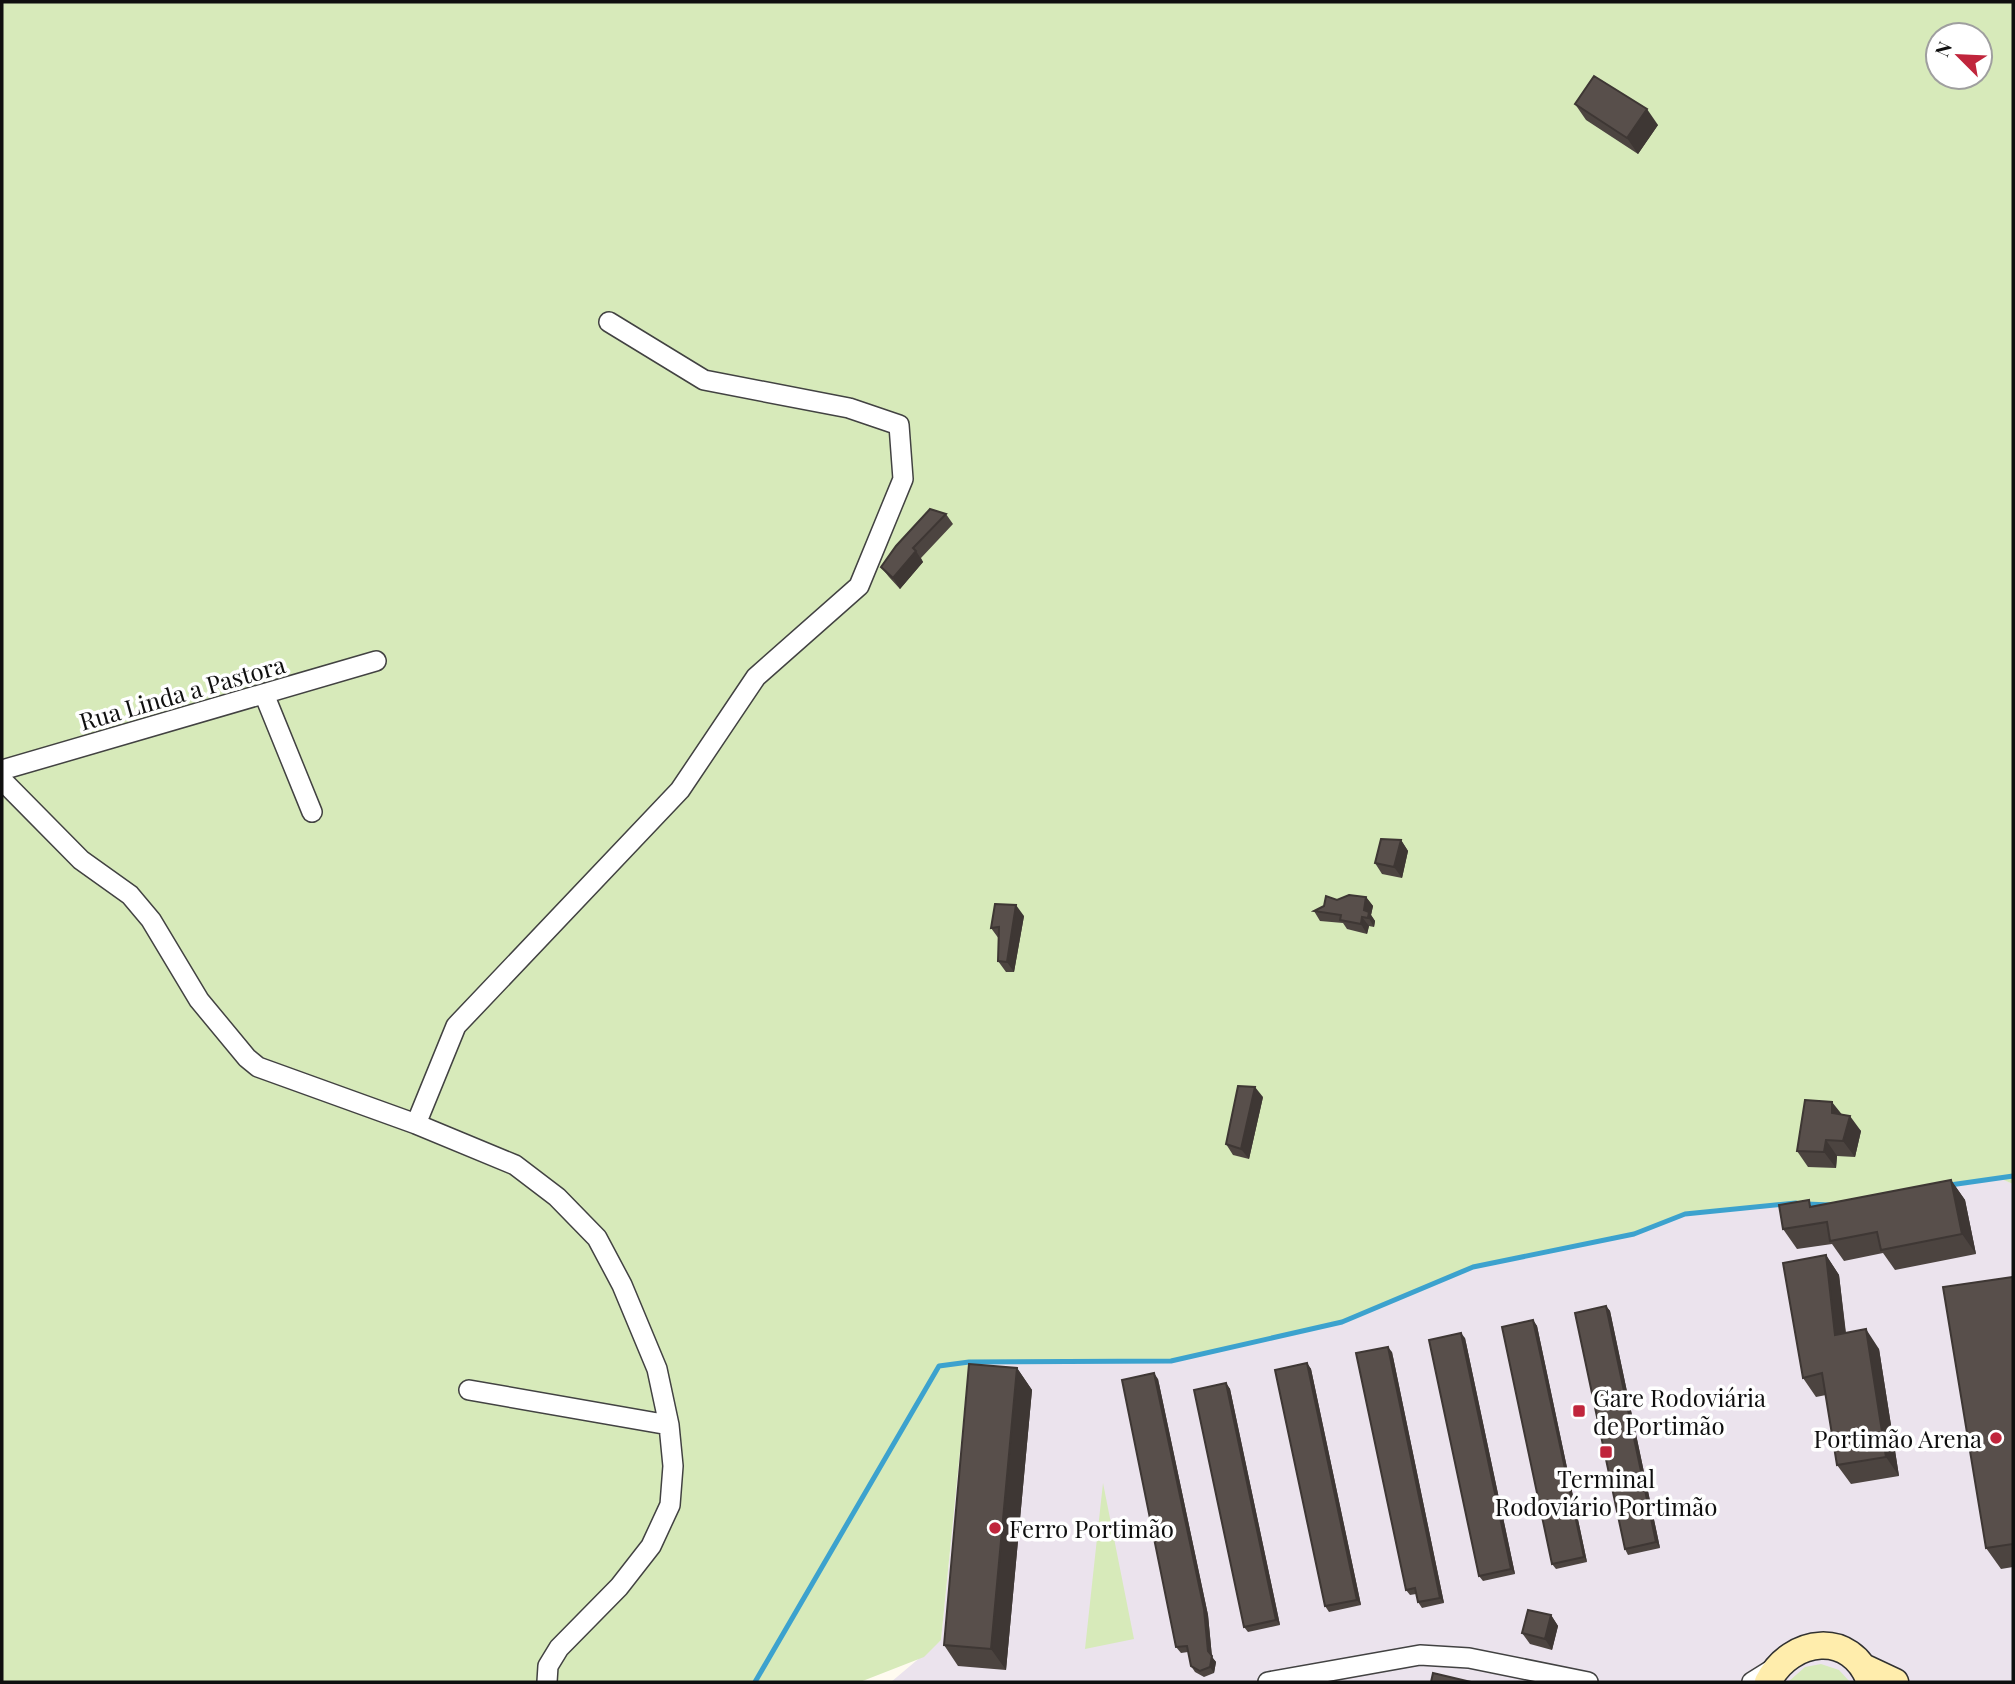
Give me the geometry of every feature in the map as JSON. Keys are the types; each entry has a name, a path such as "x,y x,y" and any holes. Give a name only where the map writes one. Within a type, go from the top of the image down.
{"main road":[{"path":"1772,1675 1792,1652 1812,1645 1833,1647 1854,1658 1867,1675 1895,1682"}],"street":[{"path":"416,1124 456,1026 680,790 756,677 859,586 903,479 899,425 849,408 704,380 610,322"},
{"name":"Rua Linda a Pastora","path":"2,769 376,661"},
{"path":"264,694 312,812"},
{"path":"2,780 81,860 130,895 151,919 199,1000 247,1058 268,1072 416,1124 516,1165 557,1197 597,1238 622,1284 657,1369 669,1425 673,1466 670,1504 651,1546 619,1587 559,1647 548,1667 547,1682"},
{"path":"469,1390 669,1425"},
{"path":"1268,1682 1420,1655 1469,1658 1588,1682"},
{"path":"1752,1682 1772,1675"}],"shaded area":[{"path":"2000,1178 2013,1184 2013,1682 891,1682 941,1640 969,1362 1171,1361 1342,1322 1473,1267 1634,1234 1685,1214 1783,1203 1863,1206 1941,1187"}],"green space":[{"path":"2,2 2013,2 2013,1184 1999,1178 1941,1187 1864,1206 1783,1203 1685,1214 1634,1234 1473,1267 1342,1322 1171,1361 969,1362 941,1640 924,1657 860,1682 2,1682"},
{"path":"1103,1483 1134,1639 1085,1649"},
{"path":"1821,1664 1839,1670 1850,1682 1788,1682 1805,1667"}],"building":[{"path":"1594,76 1647,109 1627,138 1575,104"},
{"path":"930,509 946,514 913,548 916,551 893,578 881,567"},
{"path":"1381,839 1401,840 1394,867 1375,863"},
{"path":"1349,895 1366,897 1364,910 1369,912 1368,918 1362,917 1361,924 1340,920 1341,915 1314,911 1324,906 1326,896 1337,900"},
{"path":"995,904 1016,905 1007,962 998,961 999,927 991,928"},
{"path":"1238,1086 1255,1087 1241,1149 1226,1144"},
{"path":"1805,1100 1832,1102 1832,1113 1850,1116 1843,1141 1826,1140 1824,1152 1797,1151"},
{"path":"1951,1180 1962,1234 1881,1250 1877,1232 1830,1241 1827,1222 1783,1229 1779,1205 1809,1200 1810,1207"},
{"path":"1826,1255 1835,1335 1866,1329 1886,1457 1837,1465 1822,1373 1803,1378 1783,1263"},
{"name":"Portimão Arena","path":"2013,1277 2013,1544 1986,1548 1943,1287"},
{"path":"1606,1306 1656,1542 1625,1549 1575,1313"},
{"path":"1533,1320 1584,1557 1552,1564 1502,1327"},
{"path":"1461,1333 1511,1569 1479,1576 1429,1340"},
{"path":"1388,1347 1440,1598 1418,1602 1415,1588 1406,1590 1356,1353"},
{"path":"1307,1363 1357,1600 1325,1606 1275,1370"},
{"name":"Ferro Portimão","path":"969,1364 1017,1368 991,1649 944,1645"},
{"path":"1154,1373 1204,1609 1208,1651 1212,1656 1210,1667 1200,1671 1191,1666 1187,1646 1176,1647 1122,1380"},
{"path":"1226,1383 1276,1620 1244,1627 1194,1390"},
{"path":"1528,1610 1551,1615 1545,1639 1522,1633"},
{"path":"1433,1673 1471,1682 1431,1682"}],"waterway":[{"path":"1950,1185 2013,1176"},
{"path":"755,1682 939,1366 969,1362 1171,1361 1342,1322 1473,1267 1634,1234 1685,1214 1796,1203"},
{"path":"1806,1204 1831,1205"}],"place":[{"name":"Gare Rodoviária de Portimão","path":"1579,1411"},
{"name":"Portimão Arena","path":"1996,1438"},
{"name":"Terminal Rodoviário Portimão","path":"1606,1452"},
{"name":"Ferro Portimão","path":"995,1528"}]}
